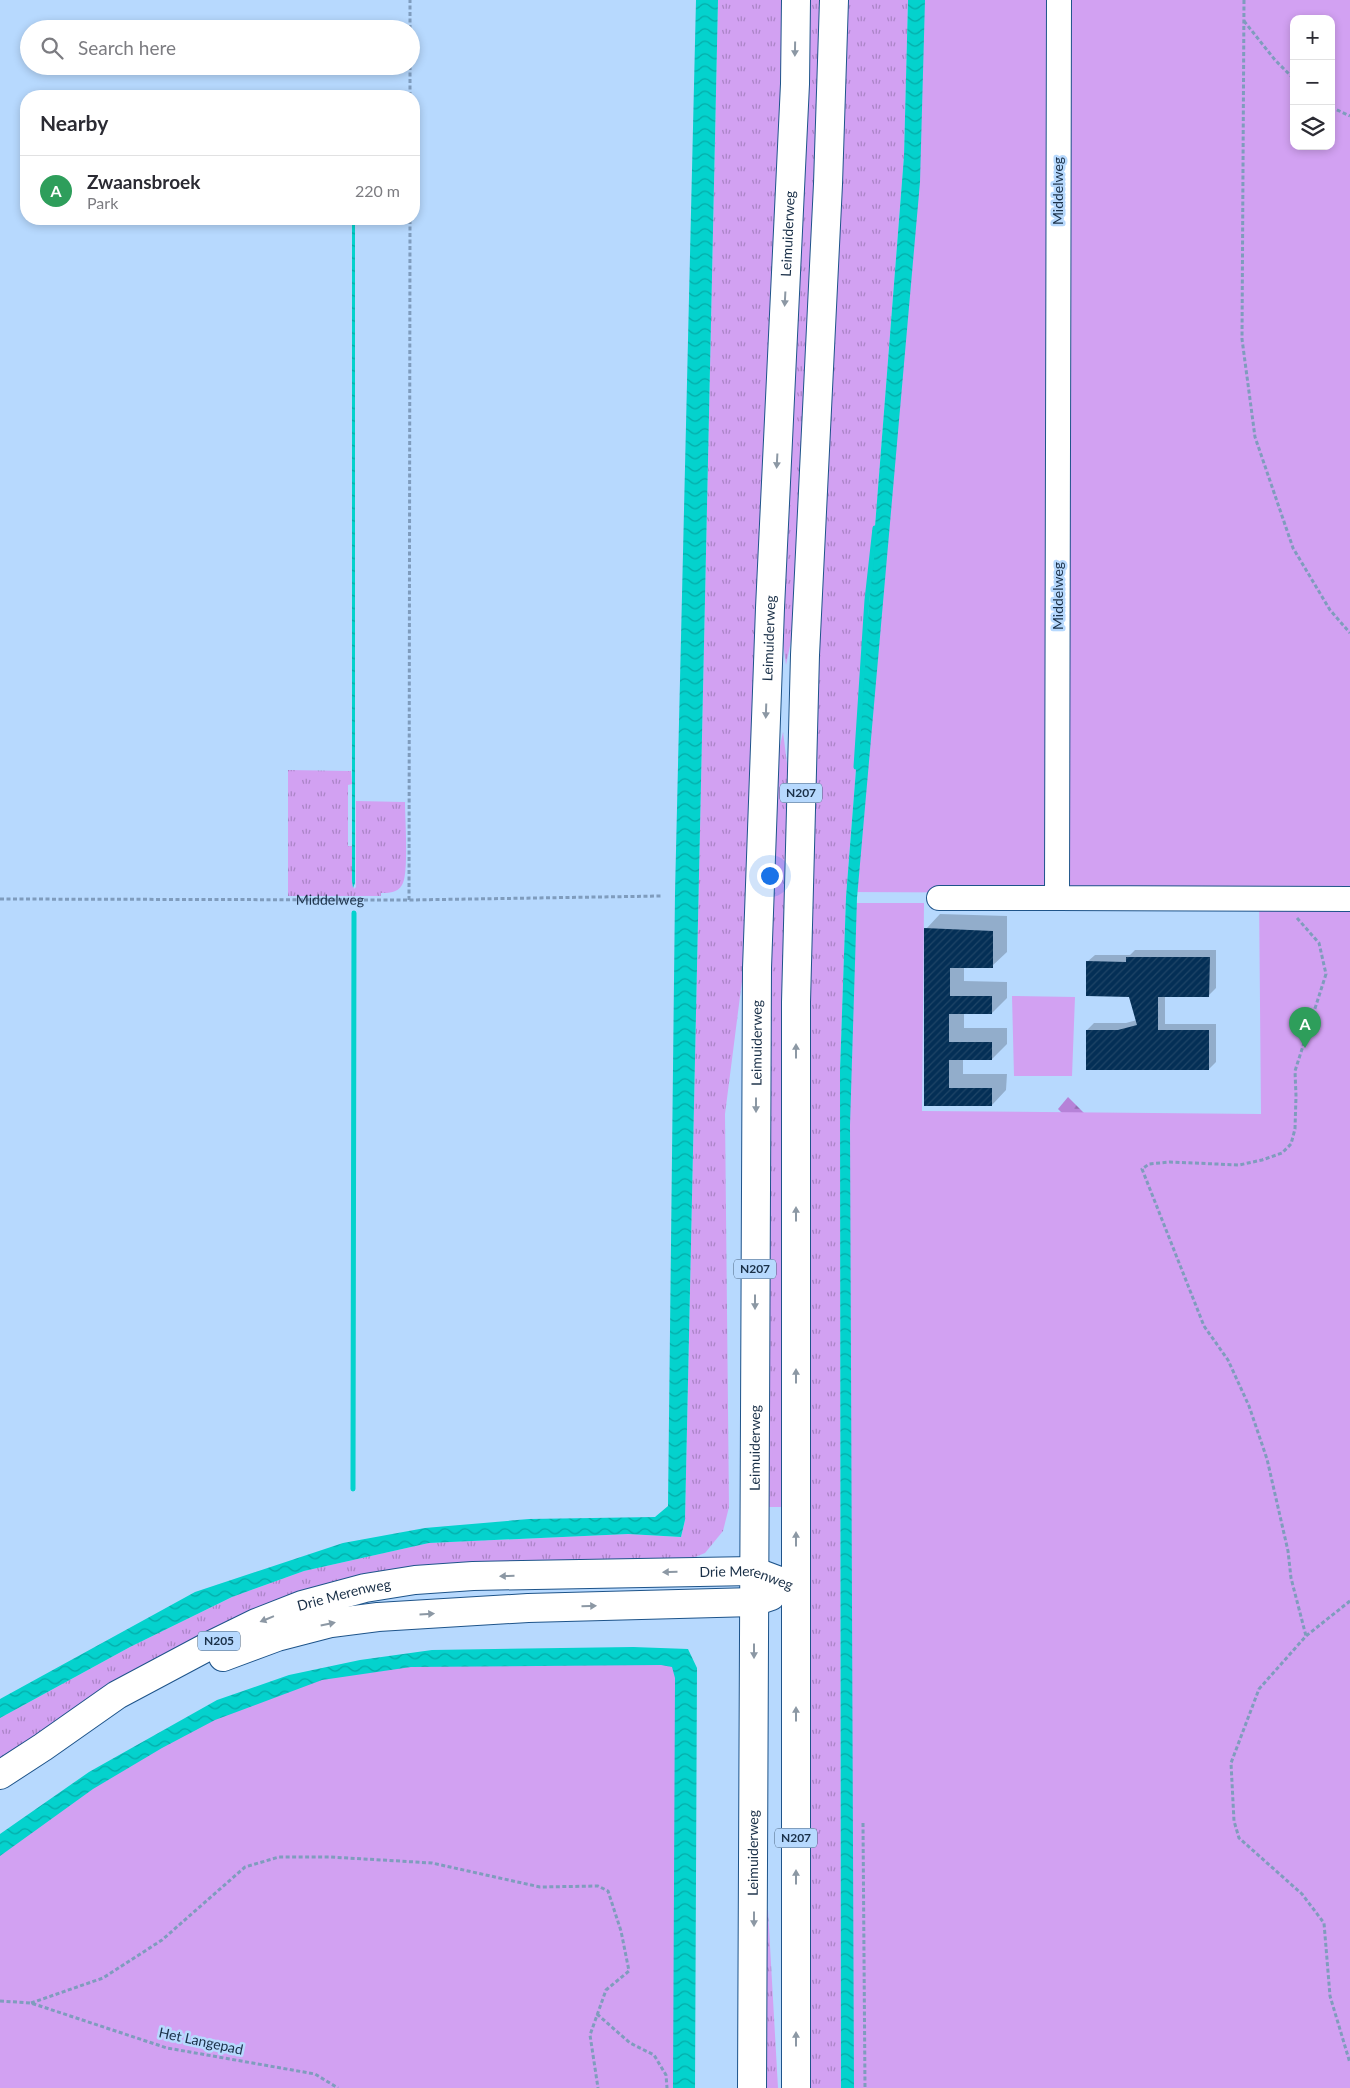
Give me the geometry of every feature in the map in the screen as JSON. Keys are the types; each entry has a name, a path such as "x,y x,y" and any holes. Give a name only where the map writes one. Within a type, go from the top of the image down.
{"main road":[{"name":"Leimuiderweg","path":"752,2088 754,2064 753,1571 758,958 770,608 794,94 796,0"},
{"name":"N207","path":"796,2088 796,1002 804,705 828,184 834,0"},
{"name":"Drie Merenweg","path":"0,1775 116,1695 209,1646 256,1623 302,1605 365,1588 415,1580 473,1576 753,1571 796,1587"},
{"name":"Drie Merenweg","path":"43,1747 181,1675 277,1637 331,1623 378,1617 528,1608 754,1602 796,1587"}],"lane":[{"name":"Middelweg","path":"1057,898 1059,0"},
{"path":"938,898 1350,899"}],"path":[{"path":"410,0 410,20"},
{"path":"1244,0 1242,339 1255,437 1293,548 1330,610 1350,632"},
{"path":"1244,21 1275,60 1290,75"},
{"path":"410,75 410,90"},
{"path":"1335,109 1350,116"},
{"path":"409,900 410,225"},
{"name":"Middelweg","path":"0,899 409,900 661,896"},
{"path":"1280,898 1319,943 1326,974 1294,1071 1296,1096 1295,1129 1291,1144 1282,1154 1239,1165 1170,1162 1149,1164 1142,1170 1204,1326 1228,1360 1249,1406 1267,1459 1288,1550 1291,1578 1306,1636"},
{"path":"1350,1601 1306,1636 1259,1689 1231,1763 1234,1821 1239,1838 1302,1894 1324,1923 1330,1996 1350,2063"},
{"path":"863,1823 865,2088"},
{"path":"31,2003 103,1978 162,1940 245,1867 279,1857 331,1857 432,1862 540,1887 598,1886 608,1891 621,1931 629,1971 606,1990 590,2035 598,2088"},
{"name":"Het Langepad","path":"0,2001 31,2003 167,2048 315,2074 338,2088"},
{"path":"598,2014 630,2044 654,2055 666,2075 667,2088"}],"green space":[{"path":"718,0 784,0 778,245 747,942 725,1114 729,1507 723,1531 705,1553 683,1562 361,1583 0,1764 0,1718 130,1647 232,1597 304,1571 429,1543 628,1534 681,1537 685,1520"},
{"path":"803,0 823,0 797,612 786,665 778,608"},
{"path":"843,0 908,0 904,156 846,897 840,1071 841,2088 807,2088 810,738"},
{"path":"917,0 1350,0 1350,2088 844,2088 848,903 924,903 922,1111 1261,1114 1259,894 848,892"},
{"path":"783,732 790,787 787,1507 764,1507 772,784"},
{"path":"288,770 351,771 352,784 348,785 348,846 352,846 352,884 354,889 356,887 356,801 405,802 405,870 402,885 398,890 381,893 381,896 288,896"},
{"path":"1012,996 1075,997 1072,1076 1014,1076"},
{"path":"1068,1097 1089,1118 1075,1126 1058,1109"},
{"path":"685,1657 684,2088 0,2088 0,1856 85,1787 177,1731 323,1673 417,1659"},
{"path":"762,1910 768,1910 778,2088 762,2088"}],"water":[{"path":"696,0 718,0 685,1520 681,1537 628,1534 429,1543 304,1571 232,1597 130,1647 0,1718 0,1699 195,1592 343,1543 425,1528 529,1519 655,1517 668,1506 675,893"},
{"path":"908,0 925,0 920,182 857,898 850,1125 854,2088 841,2088 840,1071 846,897 904,156"},
{"path":"352,225 355,225 355,883 353,888"},
{"path":"633,1647 688,1649 697,1668 695,2088 673,2088 675,1678 672,1667 661,1665 411,1667 322,1680 215,1720 162,1748 93,1789 0,1856 0,1834 89,1772 217,1700 289,1675 360,1660 432,1650"}],"building":[{"path":"924,928 993,931 993,968 950,968 950,996 992,996 992,1014 949,1014 949,1042 992,1042 992,1060 949,1060 949,1088 992,1088 992,1106 924,1106"},
{"path":"1126,957 1210,957 1209,997 1158,997 1158,1030 1209,1030 1209,1070 1086,1070 1086,1030 1118,1030 1137,1025 1129,997 1086,996 1086,961 1126,962"}],"waterway":[{"path":"856,767 867,600 875,528"},
{"path":"353,1489 354,913"}],"place":[{"name":"Zwaansbroek","path":"1305,1048"}]}
